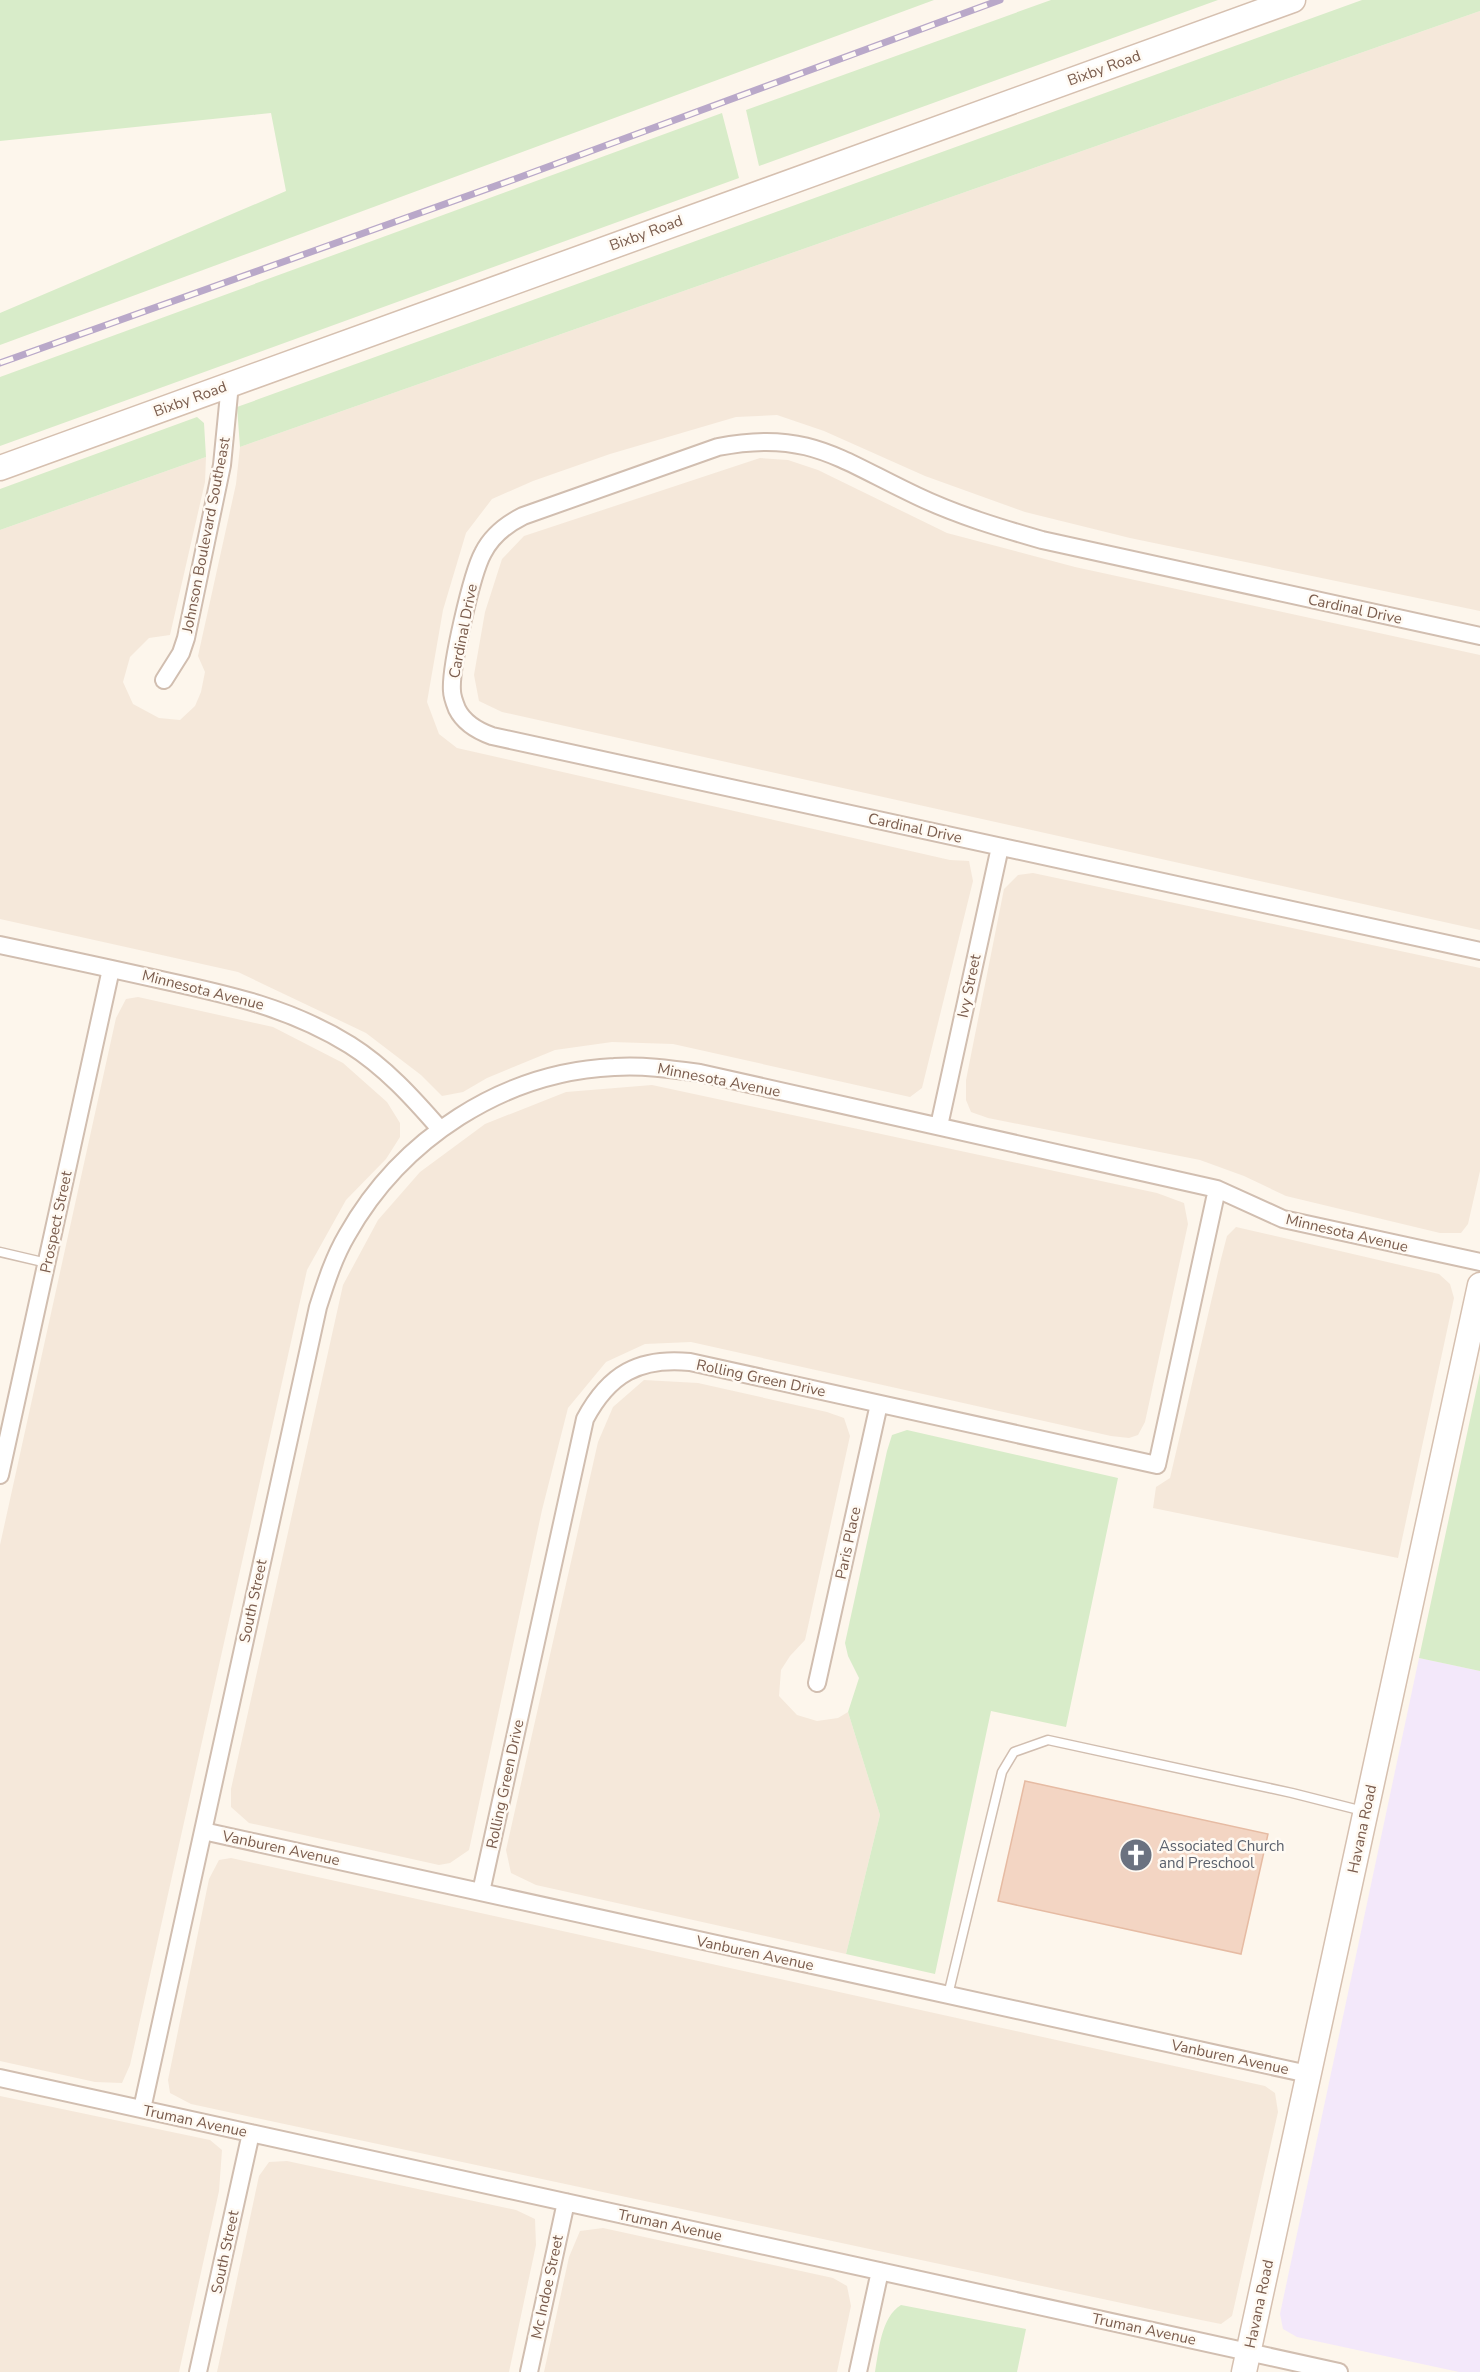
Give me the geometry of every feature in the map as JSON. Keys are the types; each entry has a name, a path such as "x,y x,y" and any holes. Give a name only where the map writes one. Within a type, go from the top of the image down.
{"main road":[{"name":"Bixby Road","path":"0,468 1293,0"},
{"name":"Havana Road","path":"1246,2362 1480,1285"}],"street":[{"name":"Johnson Boulevard Southeast","path":"164,680 181,653 186,638 222,465 230,384"},
{"name":"Cardinal Drive","path":"1480,636 1042,540 992,526 919,497 833,454 805,445 776,440 747,441 718,447 523,516 497,534 483,551 474,572 453,675 452,692 457,709 467,723 480,732 1480,951"},
{"name":"Ivy Street","path":"939,1126 1000,847"},
{"name":"Minnesota Avenue","path":"0,945 230,995 277,1009 321,1028 352,1047 390,1076 440,1129 496,1096 527,1084 569,1072 613,1067 657,1067 700,1073 1217,1189 1283,1219 1480,1263"},
{"name":"Prospect Street","path":"0,1475 4,1435 47,1263 111,969"},
{"name":"South Street","path":"142,2109 318,1307 328,1275 347,1236 370,1198 399,1165 440,1129"},
{"name":"Rolling Green Drive","path":"481,1892 585,1419 596,1400 610,1383 629,1370 649,1363 671,1360 690,1362 1157,1465 1217,1189"},
{"name":"Paris Place","path":"817,1683 879,1404"},
{"name":"Vanburen Avenue","path":"202,1831 1308,2074"},
{"name":"Truman Avenue","path":"0,2078 880,2271 1246,2362 1339,2372"},
{"name":"South Street","path":"198,2372 251,2133"},
{"name":"Mc Indoe Street","path":"529,2372 566,2202"},
{"path":"858,2372 880,2271"}],"lane":[{"path":"0,1252 47,1263"},
{"path":"948,1995 1002,1772 1014,1752 1048,1740 1292,1792 1366,1812"}],"shaded area":[{"path":"1480,11 1480,611 1130,538 1025,512 925,476 824,431 777,415 736,417 610,454 533,481 492,499 466,533 443,610 427,702 439,734 457,748 950,860 969,861 973,881 922,1088 910,1097 673,1044 612,1042 555,1050 487,1078 463,1092 442,1096 421,1075 366,1033 238,972 0,919 0,530 206,457 205,482 170,635 149,638 130,657 123,682 133,704 159,718 180,720 195,706 201,692 205,672 198,656 236,484 240,447"},
{"path":"760,458 788,460 818,470 947,533 1075,567 1480,655 1480,930 502,712 479,701 474,675 485,612 502,559 524,536"},
{"path":"1033,873 1480,968 1480,1171 1468,1224 1461,1233 1440,1233 1286,1196 1244,1176 1200,1160 988,1118 971,1112 966,1100 966,1080 1004,889 1018,875"},
{"path":"138,997 273,1027 343,1063 387,1102 400,1123 400,1137 386,1159 346,1200 307,1270 130,2065 122,2083 95,2082 0,2061 0,1545 116,1018 126,999"},
{"path":"652,1085 1157,1193 1184,1203 1188,1224 1145,1422 1138,1435 1129,1438 1111,1436 691,1342 645,1344 606,1362 568,1408 542,1510 469,1850 450,1863 439,1865 249,1823 231,1807 231,1789 343,1285 378,1220 420,1172 485,1124 566,1092"},
{"path":"1236,1227 1439,1274 1450,1284 1454,1298 1398,1558 1153,1508 1156,1487 1170,1478 1227,1236"},
{"path":"644,1380 698,1383 827,1412 844,1418 850,1436 805,1640 781,1670 779,1696 797,1715 817,1721 838,1718 848,1712 880,1815 846,1954 536,1885 511,1873 506,1850 598,1442 613,1407"},
{"path":"1419,1658 1480,1671 1480,2372 1459,2372 1297,2337 1283,2329 1280,2314"},
{"path":"231,1858 1265,2086 1275,2093 1278,2112 1232,2316 1221,2324 1201,2320 191,2104 170,2093 168,2080 209,1879 219,1860"},
{"path":"0,2096 210,2140 222,2150 219,2191 179,2372 0,2372"},
{"path":"287,2161 516,2210 535,2219 536,2245 509,2372 217,2372 259,2176 269,2162"},
{"path":"603,2228 833,2278 847,2286 851,2306 837,2372 544,2372 569,2257 580,2231"}],"green space":[{"path":"0,0 934,0 0,345 0,313 286,191 271,113 0,141"},
{"path":"1051,0 1218,0 759,166 746,110"},
{"path":"1362,0 1480,0 1480,11 240,447 237,407"},
{"path":"722,113 739,178 0,446 0,377"},
{"path":"197,417 204,423 206,457 0,530 0,489"},
{"path":"1480,1373 1480,1671 1419,1658"},
{"path":"907,1430 1118,1478 1066,1727 991,1711 935,1974 846,1954 880,1815 848,1712 859,1678 848,1656 845,1643 887,1451 892,1435"},
{"path":"901,2305 1026,2329 1017,2372 875,2372 885,2326 894,2310"}],"building":[{"name":"Associated Church and Preschool","path":"1025,1781 1268,1834 1241,1954 998,1901"}],"railway":[{"path":"0,363 515,179 1000,0"}],"place":[{"name":"Associated Church and Preschool","path":"1136,1855"}]}
